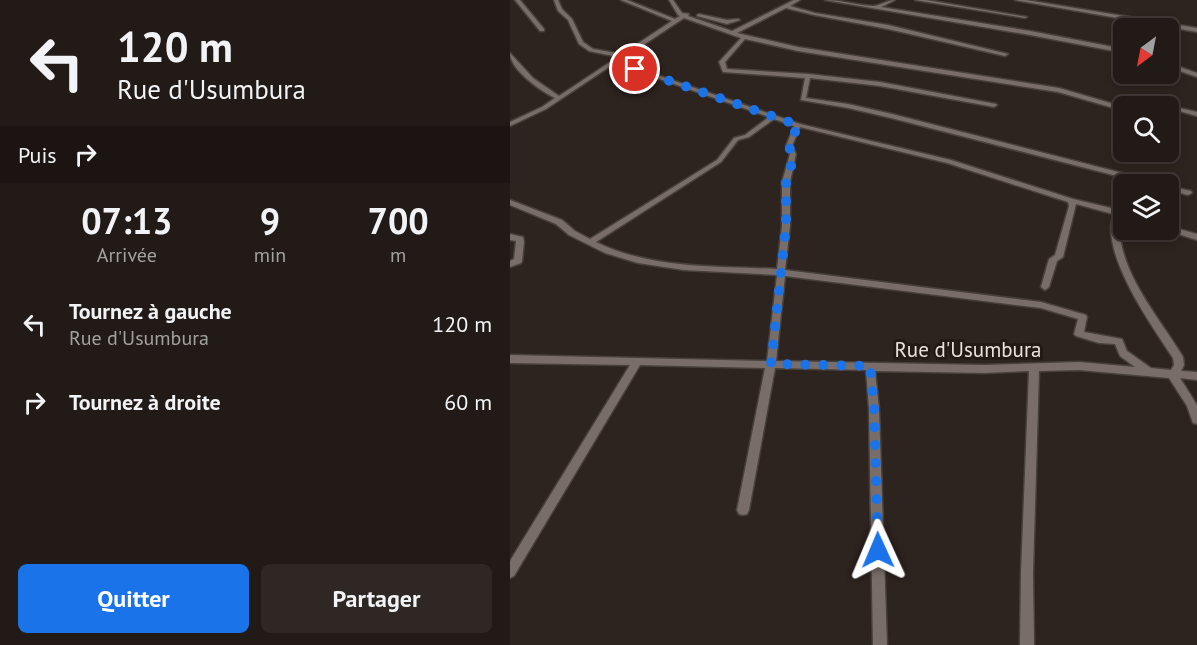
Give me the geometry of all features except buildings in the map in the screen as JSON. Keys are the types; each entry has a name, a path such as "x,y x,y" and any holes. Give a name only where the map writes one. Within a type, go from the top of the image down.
{"street":[{"path":"516,0 542,30"},
{"path":"556,0 560,9 570,20 581,43 597,51 624,56"},
{"path":"623,0 675,21"},
{"path":"671,0 684,16 744,37 806,51 1059,90 1113,106"},
{"path":"734,32 798,0"},
{"path":"827,0 1113,49"},
{"path":"875,8 893,0"},
{"path":"916,0 1025,17"},
{"path":"1017,0 1064,6 1197,30"},
{"path":"1064,6 1075,0"},
{"path":"786,6 814,14 888,27 1005,54"},
{"path":"510,124 544,108 557,97 614,64 675,21 684,16 706,13"},
{"path":"695,14 727,22 738,20"},
{"path":"744,37 744,40 722,62 725,71 808,76 880,84 994,105"},
{"path":"510,55 525,76 541,89 557,97"},
{"path":"614,64 626,66 798,125 949,161 1071,201 1113,212"},
{"path":"1179,69 1197,75"},
{"path":"808,76 803,99 892,116 1115,174"},
{"path":"1179,109 1197,114"},
{"path":"590,242 719,161 736,139 747,136 773,117"},
{"path":"742,510 771,364 779,272 786,226 786,182 793,154 789,146 798,125"},
{"path":"1179,191 1188,193"},
{"path":"1045,287 1053,260 1059,257 1073,206 1071,201"},
{"path":"510,202 559,222 572,233 608,251 650,262 684,267 779,272 1052,308 1083,317 1078,334 1119,341 1123,353 1150,374"},
{"path":"1179,231 1197,237"},
{"path":"510,237 520,239 520,242 518,261 510,264"},
{"path":"1118,240 1131,283 1178,357 1179,365 1173,375 1192,405 1197,420"},
{"name":"Rue d'Usumbura","path":"510,359 1034,369 1079,366 1150,374 1197,376"},
{"path":"510,573 638,361"},
{"path":"870,366 874,409 880,645"},
{"path":"1027,645 1027,573 1034,369"}],"route":[{"path":"635,69 798,125 789,146 793,160 786,182 786,226 779,272 771,364 870,366 874,409 878,550"}]}
